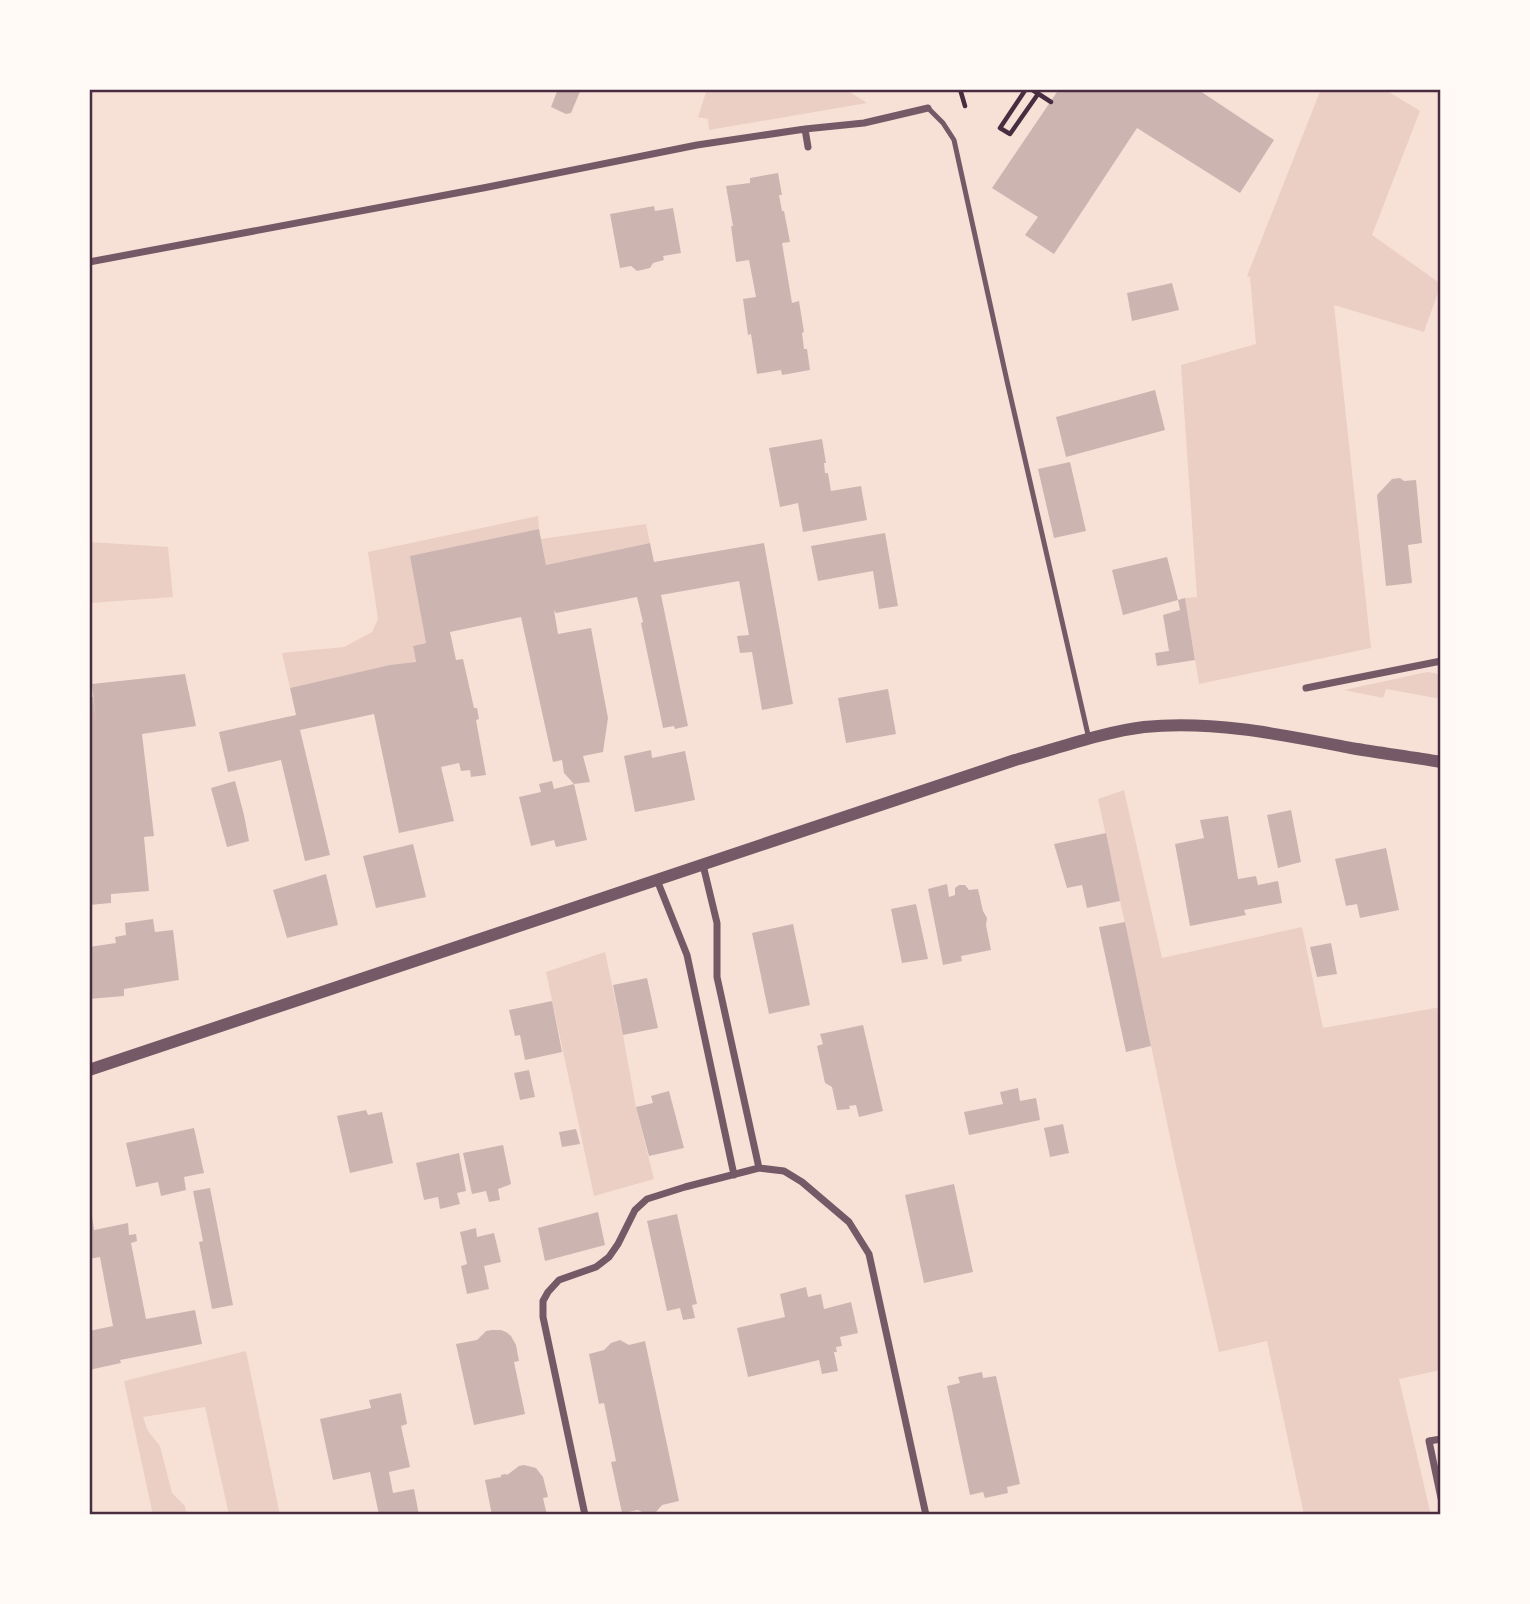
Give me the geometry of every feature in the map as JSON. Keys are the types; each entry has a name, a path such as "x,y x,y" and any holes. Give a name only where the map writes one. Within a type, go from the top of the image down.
{"street":[{"path":"89,262 697,145 864,123 928,108"},
{"path":"805,129 808,147"},
{"path":"1306,688 1441,661"},
{"path":"89,1070 1015,760 1089,739 1143,727 1214,727 1271,733 1441,762"},
{"path":"703,865 717,923 717,977 759,1168"},
{"path":"657,880 687,955 734,1175"},
{"path":"585,1515 543,1317 543,1301 559,1280 596,1267 609,1257 635,1210 648,1199 759,1168 784,1171 802,1182 849,1222 869,1254 926,1515"},
{"path":"1441,1439 1429,1441 1441,1498"}],"lane":[{"path":"928,108 943,123 954,140 1089,739"}],"path":[{"path":"960,89 965,106"},
{"path":"1038,94 1010,134 1000,128 1028,89 1038,94 1051,102"}],"shaded area":[{"path":"707,89 845,89 867,103 709,130 708,119 698,117"},
{"path":"1321,89 1384,89 1420,111 1372,235 1441,284 1424,332 1334,305 1371,648 1199,684 1185,598 1197,597 1181,365 1256,344 1250,277 1247,276"},
{"path":"538,516 539,529 411,557 426,643 413,646 416,662 290,688 282,653 344,647 372,632 378,619 368,552"},
{"path":"646,524 650,543 546,565 541,539"},
{"path":"90,542 168,547 173,597 91,603"},
{"path":"1427,672 1441,676 1441,699 1386,689 1383,698 1344,690"},
{"path":"1124,790 1162,958 1302,927 1323,1028 1441,1007 1441,1370 1399,1379 1431,1515 1304,1515 1267,1341 1219,1352 1175,1161 1098,799"},
{"path":"605,952 636,1107 654,1179 594,1196 546,972"},
{"path":"246,1351 280,1515 229,1515 205,1407 143,1417 148,1431 160,1446 172,1493 185,1506 187,1515 153,1515 124,1381"}],"building":[{"path":"558,89 581,89 571,113 566,114 551,107"},
{"path":"1059,89 1197,89 1274,140 1240,193 1137,128 1054,254 1025,235 1038,217 992,188"},
{"path":"778,173 782,195 779,195 790,242 782,243 792,303 799,301 804,349 807,349 810,370 782,375 781,370 757,374 743,299 756,297 749,260 736,262 726,186 750,183 750,178"},
{"path":"654,206 655,211 673,208 681,253 663,256 664,260 653,263 650,268 637,271 631,266 620,268 610,214"},
{"path":"1172,283 1179,310 1132,321 1127,293"},
{"path":"1155,390 1165,430 1066,457 1056,417"},
{"path":"822,439 825,473 828,473 831,491 861,486 867,520 803,532 798,503 780,507 769,448"},
{"path":"1070,462 1086,531 1054,538 1038,469"},
{"path":"1400,478 1404,481 1416,480 1422,543 1408,545 1412,583 1386,586 1377,495 1392,479"},
{"path":"539,529 546,565 650,543 654,562 764,543 793,704 762,710 752,652 740,653 737,636 749,635 739,581 661,595 688,726 675,729 674,726 663,728 637,597 556,613 554,610 558,634 591,628 608,718 603,752 583,756 590,782 574,784 564,773 562,760 553,762 521,617 450,632 456,660 463,659 474,708 477,708 479,719 476,720 486,775 471,777 470,770 461,771 459,763 441,767 454,821 399,833 374,714 300,730 330,855 305,861 281,760 228,772 219,732 296,715 290,688 390,665 416,662 413,646 426,643 410,556"},
{"path":"885,533 898,606 879,609 873,571 818,581 811,546"},
{"path":"1167,557 1178,600 1123,615 1112,570"},
{"path":"1185,598 1195,660 1157,666 1155,653 1169,651 1163,615 1180,610 1178,600"},
{"path":"185,674 196,726 142,734 154,836 144,837 149,891 111,894 111,903 89,905 89,697 93,697 96,721 92,684"},
{"path":"888,689 896,734 846,743 838,698"},
{"path":"651,750 652,758 685,751 695,800 635,812 624,756"},
{"path":"235,781 249,841 227,847 211,788"},
{"path":"552,781 554,789 574,784 587,840 556,847 554,840 531,846 519,797 541,792 539,784"},
{"path":"1291,810 1301,862 1278,868 1267,815"},
{"path":"1228,816 1238,879 1256,876 1258,885 1278,881 1282,903 1244,910 1246,915 1190,926 1175,844 1204,838 1200,820"},
{"path":"1106,833 1120,901 1087,908 1082,885 1067,888 1054,844"},
{"path":"413,844 426,897 376,908 363,856"},
{"path":"1386,848 1399,910 1360,918 1357,904 1346,906 1335,859"},
{"path":"326,874 338,925 287,938 273,890"},
{"path":"947,884 949,897 955,895 955,888 959,885 965,885 969,890 978,889 987,918 991,950 961,956 962,961 943,965 928,889"},
{"path":"916,904 928,959 902,963 891,909"},
{"path":"153,919 155,932 173,930 179,980 124,989 124,996 89,999 89,947 116,943 115,937 126,935 125,923"},
{"path":"1125,922 1151,1046 1126,1052 1099,927"},
{"path":"793,924 810,1005 769,1014 752,933"},
{"path":"1331,943 1337,974 1317,977 1310,947"},
{"path":"647,978 658,1028 623,1035 613,985"},
{"path":"552,1001 562,1052 525,1060 520,1035 515,1036 509,1010"},
{"path":"863,1025 883,1111 859,1117 856,1105 849,1106 850,1109 837,1110 832,1087 825,1083 817,1046 823,1044 820,1034"},
{"path":"529,1070 535,1097 520,1100 514,1073"},
{"path":"1018,1088 1020,1101 1036,1098 1040,1120 969,1135 964,1112 1003,1104 1000,1092"},
{"path":"669,1091 684,1148 649,1156 636,1107 653,1103 651,1096"},
{"path":"366,1110 368,1115 382,1112 393,1163 350,1173 337,1116"},
{"path":"1063,1124 1069,1153 1050,1157 1044,1128"},
{"path":"194,1128 204,1173 184,1177 186,1190 161,1196 158,1182 136,1187 126,1143"},
{"path":"576,1129 580,1144 562,1147 559,1132"},
{"path":"503,1145 511,1184 498,1189 500,1200 489,1202 486,1191 472,1194 463,1153"},
{"path":"459,1153 466,1191 457,1193 460,1204 440,1209 438,1197 424,1200 416,1163"},
{"path":"954,1184 973,1272 924,1283 905,1195"},
{"path":"210,1188 233,1305 212,1309 199,1242 203,1241 193,1191"},
{"path":"89,1210 94,1230 128,1223 129,1235 136,1234 137,1241 131,1243 146,1319 195,1310 202,1344 120,1360 121,1363 89,1370 89,1331 113,1326 100,1257 89,1259"},
{"path":"598,1212 605,1245 545,1261 538,1228"},
{"path":"677,1214 697,1304 692,1305 695,1318 683,1320 680,1308 667,1311 647,1221"},
{"path":"476,1228 477,1237 494,1233 501,1262 484,1266 489,1289 467,1294 461,1266 467,1264 460,1232"},
{"path":"806,1287 808,1297 821,1294 824,1309 851,1302 858,1333 840,1337 842,1346 836,1347 837,1352 834,1352 838,1371 822,1374 819,1360 748,1377 737,1328 785,1317 780,1294"},
{"path":"486,1331 506,1332 516,1345 519,1361 514,1362 525,1414 474,1425 456,1344 477,1340"},
{"path":"620,1340 629,1345 645,1341 679,1501 662,1505 656,1512 646,1514 638,1510 622,1513 611,1462 616,1461 604,1403 599,1404 589,1354 604,1350 611,1343"},
{"path":"982,1372 983,1378 996,1376 1020,1484 1007,1487 1008,1493 985,1498 983,1492 970,1495 947,1386 960,1383 958,1377"},
{"path":"401,1393 407,1424 401,1426 410,1467 389,1472 393,1493 414,1489 419,1515 379,1515 370,1472 333,1480 320,1419 371,1408 369,1400"},
{"path":"524,1465 536,1468 543,1477 548,1497 543,1498 547,1515 492,1515 485,1480 507,1475"}]}
